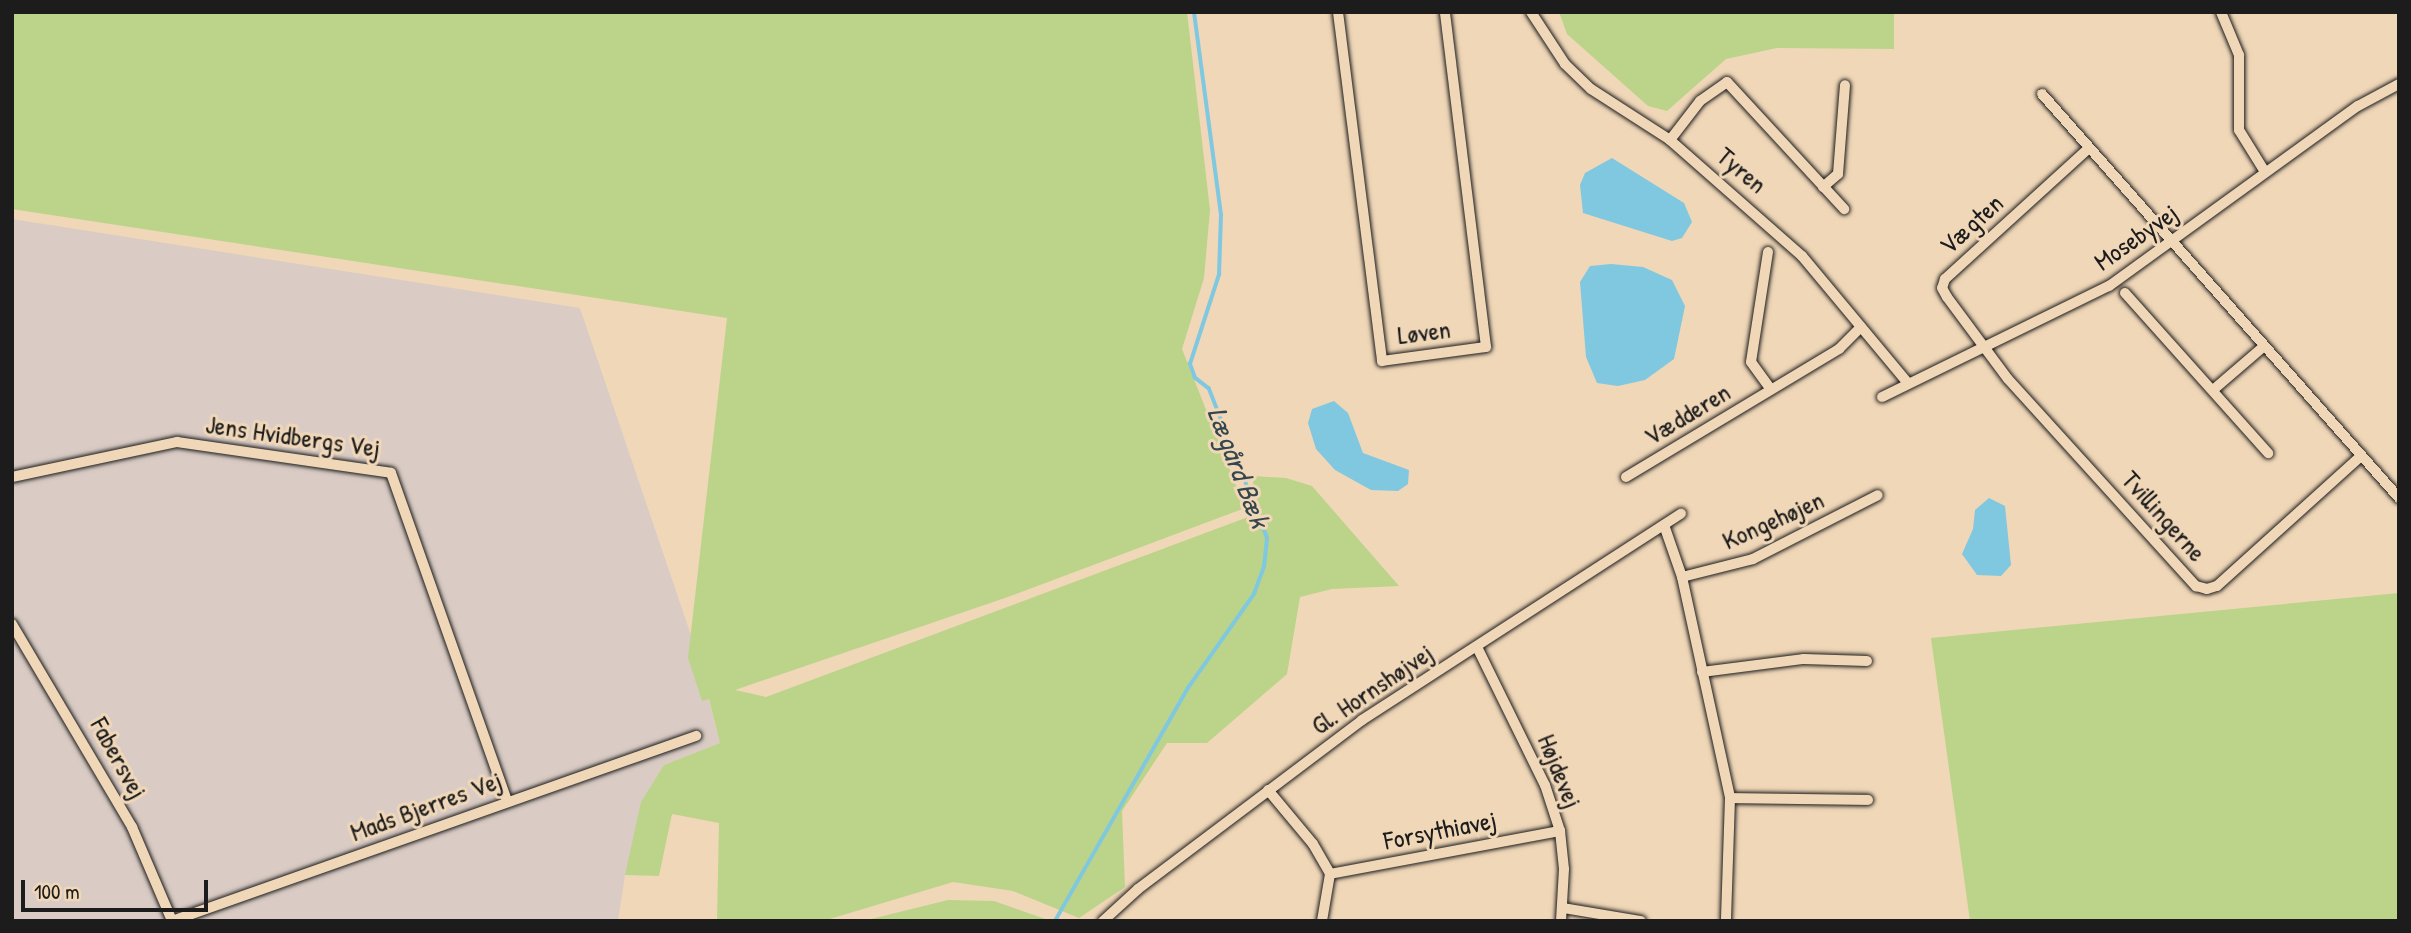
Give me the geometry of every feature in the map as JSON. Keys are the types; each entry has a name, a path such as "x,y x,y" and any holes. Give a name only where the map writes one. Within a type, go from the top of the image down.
{"street":[{"name":"Løven","path":"1338,12 1382,361 1486,347 1445,12"},
{"name":"Tyren","path":"1531,12 1565,64 1591,89 1670,140 1802,256 1908,383"},
{"path":"2221,12 2239,55 2239,131 2265,172"},
{"path":"1670,140 1700,101 1727,82 1844,209"},
{"name":"Mosebyvej","path":"1882,397 2109,286 2358,106 2399,84"},
{"path":"1823,187 1838,174 1845,85"},
{"path":"2042,94 2169,242 2399,498"},
{"name":"Vægten","path":"1984,346 1947,297 1942,288 1945,279 2090,148"},
{"name":"Vædderen","path":"1768,252 1751,362 1771,390"},
{"path":"2125,293 2268,453"},
{"name":"Vædderen","path":"1626,477 1839,349 1861,327"},
{"name":"Tvillingerne","path":"1984,346 2008,379 2196,586 2207,589 2217,586 2361,456"},
{"path":"2213,390 2263,347"},
{"name":"Jens Hvidbergs Vej","path":"12,477 177,442 391,473 507,800"},
{"name":"Kongehøjen","path":"1682,578 1753,558 1878,495"},
{"name":"Gl. Hornshøjvej","path":"1103,921 1268,790 1362,720 1681,514"},
{"path":"1664,525 1682,578 1730,798 1726,921"},
{"name":"Fabersvej","path":"12,624 132,827 172,921"},
{"name":"Højdevej","path":"1477,647 1545,785 1560,831 1563,908 1561,921"},
{"path":"1702,672 1804,659 1867,661"},
{"name":"Mads Bjerres Vej","path":"172,921 507,800 696,736"},
{"path":"1268,790 1313,844 1329,874 1328,905 1322,921"},
{"path":"1730,798 1868,800"},
{"name":"Forsythiavej","path":"1329,874 1560,831"},
{"path":"1563,908 1641,921"}],"shaded area":[{"path":"12,219 580,308 696,650 720,743 664,765 625,875 618,921 12,921"}],"green space":[{"path":"12,12 1187,12 1210,210 1204,278 1182,349 1245,508 1005,598 735,690 766,697 1248,517 1254,476 1286,478 1312,486 1399,586 1332,589 1300,597 1287,674 1207,743 1167,743 1122,811 1125,887 1079,918 1013,891 953,882 823,921 717,921 719,823 672,814 659,876 625,875 641,802 664,765 720,743 709,699 702,701 688,658 727,318 12,209"},
{"path":"1559,12 1894,12 1894,49 1777,48 1726,59 1667,111 1648,106 1567,34"},
{"path":"2399,593 2399,921 1970,921 1931,638"},
{"path":"948,900 994,901 1051,921 863,921"}],"water":[{"path":"1612,158 1684,203 1692,222 1682,238 1672,241 1583,213 1580,185 1585,173"},
{"path":"1611,264 1643,267 1672,280 1685,306 1674,359 1645,380 1618,386 1597,383 1586,357 1580,282 1590,266"},
{"path":"1334,401 1348,413 1363,453 1409,470 1408,484 1398,491 1371,490 1335,470 1316,449 1308,423 1312,409"},
{"path":"1989,498 2005,506 2011,565 2001,576 1977,575 1962,554 1973,529 1975,510"}],"waterway":[{"name":"Lægård Bæk","path":"1055,921 1188,688 1254,594 1264,567 1267,538 1209,389 1195,378 1190,364 1219,275 1221,215 1194,12"}]}
